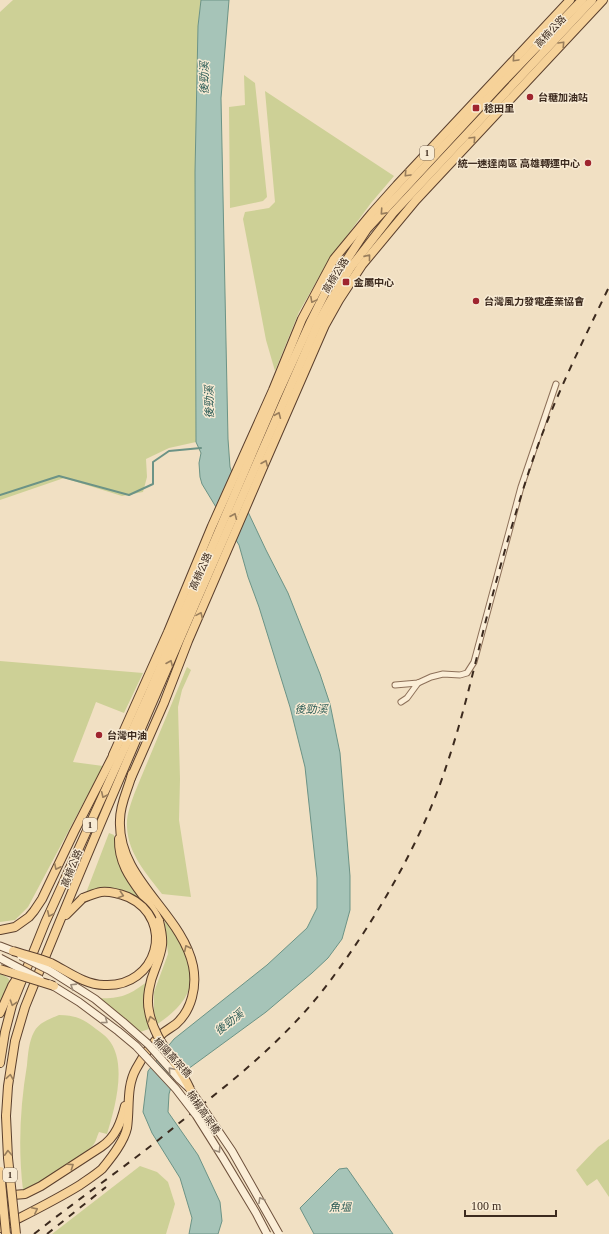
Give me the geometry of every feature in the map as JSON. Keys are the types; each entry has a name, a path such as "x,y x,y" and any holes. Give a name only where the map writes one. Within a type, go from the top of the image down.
{"main road":[{"name":"高楠公路","path":"16,1234 8,1158 6,1116 8,1086 15,1041 25,1007 121,773 138,720 212,526 273,390 302,319 334,259 372,213 570,0"},
{"name":"高楠公路","path":"138,720 216,535 311,321 336,276 367,229 502,83 582,0"},
{"name":"高楠公路","path":"0,1063 5,1032 12,1004 32,954 117,757 138,720 222,544 318,323 351,267 393,213 592,0"},
{"name":"高楠公路","path":"131,778 154,727 188,641 325,325 349,282 378,244 416,200 603,0"},
{"path":"0,930 15,927 29,917 42,899 74,832 117,757 125,737 138,720"},
{"path":"138,720 137,750 131,778 121,804 119,851 128,876 159,921 163,944 148,999 149,1010 157,1035 183,1074 190,1089"},
{"path":"121,773 154,727"},
{"path":"0,1188 13,1195 26,1194 106,1144 111,1139 119,1125 135,1070 146,1051 164,1032 177,1023 189,1007 193,994 195,978 193,965 186,946 174,926 134,871 125,851 120,830"},
{"path":"13,951 49,962 93,983 102,985 113,985 128,982 140,974 149,963 156,943 155,928 148,914 137,903 121,894 102,892 83,898 61,920"},
{"path":"0,1013 12,986 32,954"},
{"path":"0,969 54,986"},
{"path":"0,1228 69,1191 94,1176 101,1169 117,1149 127,1129 128,1097"},
{"name":"1","path":"0,1171 1,1203 6,1234"}],"street":[{"path":"395,685 418,683 431,677 443,674 460,674 467,672 474,662 521,487 556,384"},
{"path":"401,702 408,698 418,683"},
{"name":"楠陽高架橋","path":"0,946 13,951 48,970 95,999 148,1044 179,1079 190,1089 232,1150 279,1234"},
{"name":"楠楊高架橋","path":"0,958 54,986 79,1002 136,1046 176,1090 196,1115 256,1213 267,1234"}],"green space":[{"path":"13,0 201,0 198,26 195,172 196,442 169,448 146,459 147,477 143,492 122,496 64,478 0,500 0,12"},
{"path":"244,75 255,83 267,197 263,201 230,208 229,107 245,105"},
{"path":"265,91 394,176 371,203 327,263 299,312 275,371 266,340 243,219 245,212 269,208 275,202"},
{"path":"0,661 143,673 124,713 96,702 73,762 103,766 28,907 15,920 0,922"},
{"path":"187,667 191,670 182,690 178,707 180,779 179,820 191,897 162,894 139,863 135,855 128,837 127,823 129,810 135,792"},
{"path":"109,833 114,835 120,867 151,912 134,898 86,893"},
{"path":"164,916 180,941 188,958 191,970 191,981 184,1000 176,1009 156,1025 154,992 168,954"},
{"path":"0,973 10,981 0,1004"},
{"path":"148,981 145,1010 149,1029 140,1032 96,998 124,996"},
{"path":"59,1015 75,1017 83,1020 108,1039 114,1049 119,1072 116,1099 107,1134 99,1132 94,1144 71,1163 49,1177 23,1190 21,1174 20,1128 28,1052 32,1036 36,1029 45,1021"},
{"path":"609,1139 609,1197 597,1179 587,1186 576,1170 598,1147"},
{"path":"140,1166 157,1172 168,1182 175,1204 166,1234 52,1234"}],"water":[{"name":"後勁溪","path":"201,0 229,0 221,98 228,439 230,467 240,495 288,593 320,674 330,704 340,753 350,876 350,910 342,939 328,958 266,1012 173,1080 169,1094 168,1112 198,1155 220,1202 222,1221 218,1234 189,1234 192,1218 180,1178 152,1133 143,1112 148,1071 174,1039 267,965 307,928 317,908 317,878 305,767 290,707 239,545 202,484 200,477 199,463 201,453 196,442 195,172 198,26"},
{"name":"魚塭","path":"347,1168 393,1234 314,1234 300,1208 339,1169"}],"waterway":[{"path":"0,495 59,476 129,495 153,484 153,462 169,451 201,448"}],"railway":[{"path":"34,1234 152,1145 271,1047 302,1015 330,981 365,931 412,849 437,792 458,728 501,564 537,447 576,355 609,287"},
{"path":"47,1234 106,1187"}],"place":[{"name":"台糖加油站","path":"530,97"},
{"name":"稔田里","path":"476,108"},
{"name":"統一速達南區 高雄轉運中心","path":"588,163"},
{"name":"金屬中心","path":"346,282"},
{"name":"台灣風力發電產業協會","path":"476,301"},
{"name":"台灣中油","path":"99,735"}]}
